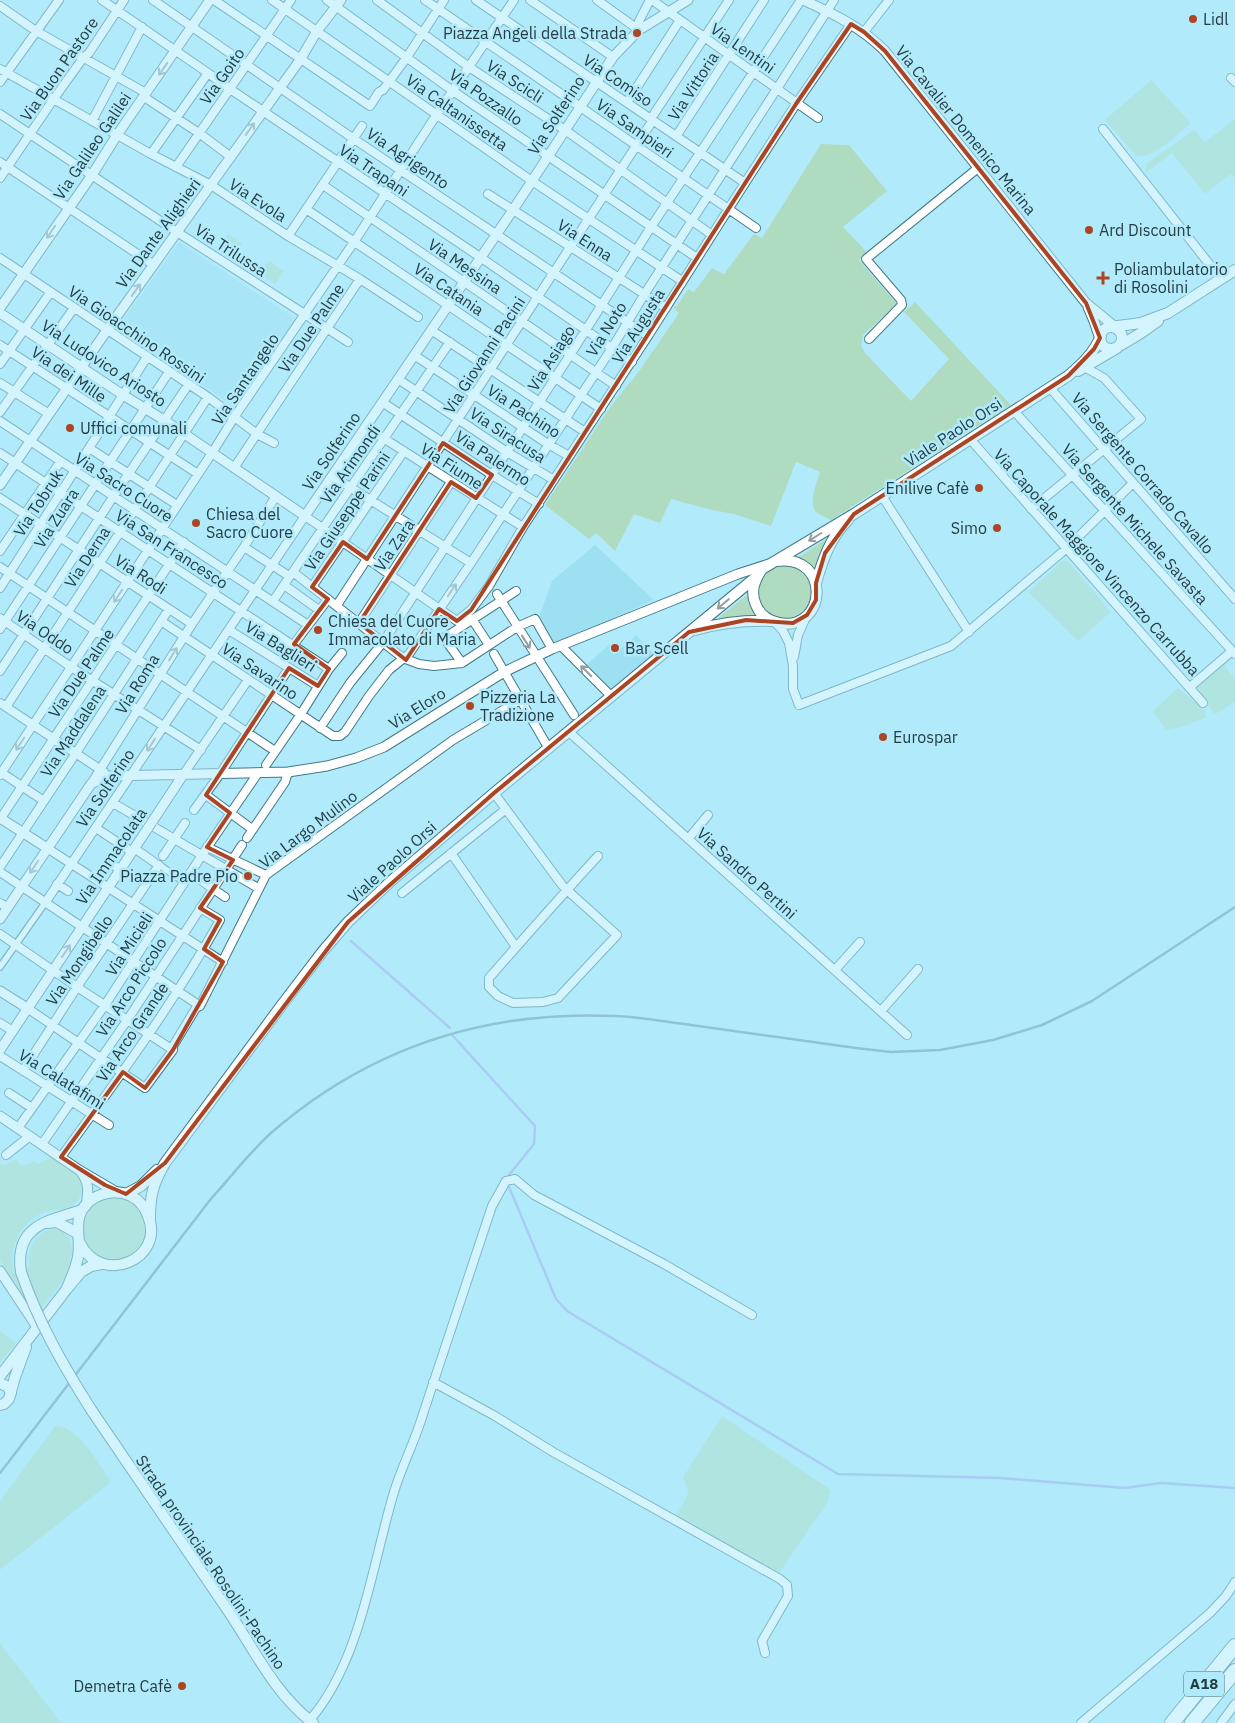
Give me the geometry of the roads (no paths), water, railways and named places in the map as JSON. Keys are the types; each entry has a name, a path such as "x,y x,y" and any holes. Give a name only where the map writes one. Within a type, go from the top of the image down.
{"highway":[{"name":"A18","path":"1172,1723 1235,1646"},
{"name":"A18","path":"1192,1723 1235,1671"}],"main road":[{"path":"1068,376 1086,368 1141,334 1168,313 1235,270"},
{"path":"1068,376 1089,356 1104,330 1113,326 1131,325 1152,320 1168,313"},
{"path":"1100,339 1107,349 1119,346 1123,338 1113,326"},
{"name":"Viale Paolo Orsi","path":"854,514 1068,376"},
{"path":"773,622 763,615 757,607 750,586 762,569 854,514"},
{"path":"816,583 825,553 834,536 854,514"},
{"path":"689,632 714,625 746,620 793,623 807,615 813,608 818,591 812,574 805,566 796,562 786,559 773,562"},
{"name":"Viale Paolo Orsi","path":"165,1163 281,1006 348,922 391,881 549,749 571,723 612,696 689,632 750,586"},
{"path":"41,1224 55,1217 84,1208 100,1195 122,1193 141,1186 165,1163"},
{"path":"84,1208 78,1221 77,1232 80,1243 89,1256 102,1264 112,1266 131,1262 140,1256 150,1239 152,1190 155,1180 165,1163"},
{"path":"122,1193 141,1204 150,1219"},
{"path":"41,1224 57,1222 77,1232"},
{"name":"Strada provinciale Rosolini-Pachino","path":"41,1224 22,1243 20,1254 21,1272 37,1314 62,1363 92,1412 238,1626 279,1690 311,1722"},
{"path":"66,1290 78,1259 80,1243"},
{"path":"0,1376 81,1272 91,1266 102,1264"},
{"path":"0,1405 8,1402 30,1337"},
{"path":"0,1383 8,1387 11,1393"}],"street":[{"path":"0,82 3,71 59,0"},
{"name":"Via Trapani","path":"102,0 385,195 480,256 632,362"},
{"name":"Via Buon Pastore","path":"0,178 53,100 83,58 89,53 124,0"},
{"name":"Via Agrigento","path":"153,0 552,273 648,336"},
{"name":"Via Galileo Galilei","path":"0,308 210,0"},
{"path":"214,0 370,106 407,57 444,0"},
{"name":"Via Caltanissetta","path":"272,0 532,181 682,281"},
{"name":"Via Goito","path":"176,167 291,0"},
{"name":"Via Pozzallo","path":"327,0 339,3 453,91 697,258"},
{"name":"Via Scicli","path":"376,0 469,67 565,130 712,236"},
{"name":"Via Sampieri","path":"425,0 756,228"},
{"name":"Via Comiso","path":"476,0 596,82 653,117 745,183"},
{"name":"Via Santangelo","path":"1,774 235,416 354,242 484,42 514,0"},
{"path":"530,0 613,57"},
{"path":"597,0 639,30"},
{"name":"Via Solferino","path":"639,30 639,21 651,0"},
{"name":"Via Lentini","path":"651,0 818,118"},
{"name":"Via Solferino","path":"0,967 113,803 255,589 513,210 613,57 639,30 688,0"},
{"name":"Via Giovanni Pacini","path":"337,605 637,145 729,0"},
{"name":"Via Vittoria","path":"677,135 764,0"},
{"name":"Via Cavalier Domenico Marina","path":"802,0 827,11 864,32 884,51 1086,303"},
{"name":"Via Asiago","path":"320,728 350,683 384,641 556,378 752,72 802,0"},
{"name":"Via Noto","path":"345,732 369,696 390,670 410,654 471,563 612,348 644,295 834,0"},
{"path":"864,32 890,0"},
{"name":"Via Dante Alighieri","path":"0,484 300,60 317,31 339,3"},
{"path":"0,6 36,31 116,76 231,157"},
{"path":"630,98 680,20"},
{"name":"Via Augusta","path":"439,609 457,621 471,610 796,104 851,24"},
{"path":"92,120 142,27"},
{"name":"Via Evola","path":"3,71 151,154 211,185 288,236 338,265 418,317"},
{"path":"151,154 208,73"},
{"name":"Via Trilussa","path":"0,114 177,232 348,342"},
{"path":"288,236 362,126"},
{"path":"1103,129 1221,279"},
{"path":"0,162 154,264"},
{"path":"869,339 902,305 901,300 866,259 978,168"},
{"name":"Via Messina","path":"323,185 616,386"},
{"name":"Via Enna","path":"488,194 666,308"},
{"name":"Via Catania","path":"306,209 601,409"},
{"name":"Via Gioacchino Rossini","path":"0,258 208,397 257,434 274,444"},
{"name":"Via Due Palme","path":"234,468 360,279"},
{"path":"0,364 50,293"},
{"path":"1086,303 1113,326"},
{"path":"1086,303 1100,339"},
{"path":"0,412 74,308"},
{"name":"Via Ludovico Ariosto","path":"0,313 164,420 439,609"},
{"path":"431,330 585,432"},
{"name":"Via Arimondi","path":"273,601 450,342"},
{"name":"Via dei Mille","path":"0,345 198,474"},
{"name":"Via Pachino","path":"414,355 523,428 569,456"},
{"name":"Via Tobruk","path":"0,588 147,357"},
{"path":"1101,359 1100,366 1104,378"},
{"path":"1031,509 1141,419 1104,378 1086,368"},
{"name":"Via Zuara","path":"0,629 2,620 61,537 169,372"},
{"name":"Via Siracusa","path":"398,379 507,452 554,480"},
{"path":"0,383 49,414"},
{"path":"0,671 112,497 188,385"},
{"name":"Via Sergente Corrado Cavallo","path":"1050,388 1235,599"},
{"name":"Via Derna","path":"3,705 68,612 208,397"},
{"name":"Via Palermo","path":"382,402 539,504"},
{"name":"Via Sergente Michele Savasta","path":"1014,411 1233,652"},
{"name":"Via Sacro Cuore","path":"0,422 308,625"},
{"name":"Via Fiume","path":"366,427 523,528"},
{"name":"Via Caporale Maggiore Vincenzo Carrubba","path":"970,440 1203,702"},
{"path":"89,448 177,505"},
{"name":"Via Giuseppe Parini","path":"312,587 404,451"},
{"name":"Via San Francesco","path":"0,453 294,644 329,669"},
{"path":"0,551 60,462"},
{"path":"332,476 471,563"},
{"name":"Via Zara","path":"359,623 451,482"},
{"path":"773,622 784,631 790,643 793,689 799,705 952,646 1068,548 1133,483"},
{"name":"Via Roma","path":"3,911 22,887 101,770 160,674 276,496"},
{"path":"882,496 969,632"},
{"path":"0,508 2,499"},
{"name":"Via Rodi","path":"2,499 192,624"},
{"name":"Via Due Palme","path":"0,818 184,542"},
{"path":"244,547 312,587 384,641 403,658 419,664 434,666 462,663 517,627 535,618 557,648 612,696"},
{"name":"Via Eloro","path":"91,784 110,776 288,772 327,766 384,747 504,672 536,657 738,574 773,562"},
{"path":"0,566 275,752"},
{"path":"738,574 750,586"},
{"path":"284,585 319,610"},
{"path":"462,663 444,638 472,619 499,597 516,591"},
{"name":"Via Sandro Pertini","path":"499,597 536,657 571,723 688,839 907,1035"},
{"path":"294,644 328,599"},
{"name":"Via Maddalena","path":"0,867 169,608"},
{"path":"793,666 798,635 807,615"},
{"path":"472,619 490,645"},
{"name":"Via Oddo","path":"2,620 71,667 201,750"},
{"name":"Via Savarino","path":"161,622 333,736 340,736 345,732"},
{"name":"Via Baglieri","path":"228,630 318,686"},
{"path":"1190,687 1233,652"},
{"path":"266,765 329,669 342,653"},
{"path":"494,654 549,749"},
{"path":"194,810 206,795 289,668"},
{"name":"Via Immacolata","path":"0,1050 248,680"},
{"name":"Via Largo Mulino","path":"123,1072 145,1088 173,1050 173,1046 191,1016 196,1008 200,1006 266,875 453,740 520,700"},
{"path":"3,705 110,776"},
{"name":"Via Arco Piccolo","path":"42,1144 128,1019 244,841 285,782 288,772"},
{"name":"Via Micieli","path":"18,1128 105,1005 207,847 258,773"},
{"path":"1,774 44,801"},
{"path":"494,794 567,890 617,934 558,998 543,1002 513,1003 498,996 489,987 489,978 516,947 567,890 598,856"},
{"path":"206,795 252,829"},
{"path":"113,803 258,888"},
{"path":"402,893 506,809"},
{"path":"688,839 708,816"},
{"path":"0,818 223,962"},
{"name":"Via Mongibello","path":"23,1071 185,823"},
{"path":"96,828 133,850 159,862 181,880"},
{"path":"207,847 266,875"},
{"path":"451,853 516,947"},
{"path":"111,864 120,869"},
{"path":"0,872 200,1006"},
{"path":"190,873 225,897"},
{"path":"57,884 68,891"},
{"name":"Via Arco Grande","path":"61,1157 123,1072 204,949 220,920 200,908"},
{"path":"0,934 173,1050"},
{"path":"835,970 860,942"},
{"path":"881,1012 918,969"},
{"path":"0,991 123,1072"},
{"path":"0,1023 13,1031"},
{"name":"Via Calatafimi","path":"0,1056 109,1125"},
{"path":"9,1093 32,1108"},
{"path":"0,1116 79,1170 122,1193"},
{"path":"6,1155 30,1136"},
{"path":"79,1170 86,1179 88,1186 84,1208"},
{"path":"311,1722 339,1676 360,1621 394,1490 423,1416 492,1206 506,1181 515,1179 534,1194 664,1264 752,1315"},
{"path":"0,1271 37,1327"},
{"path":"433,1382 495,1416 553,1452 780,1579 787,1585 788,1596 762,1641 765,1653"},
{"path":"1080,1723 1210,1613 1226,1596 1235,1582"},
{"path":"1221,1723 1235,1704"}],"waterway":[{"path":"351,941 450,1028"},
{"path":"453,1036 535,1126 534,1144 509,1175"},
{"path":"509,1187 556,1299 567,1311 838,1474 1001,1478 1125,1488 1161,1483 1235,1488"}],"railway":[{"path":"0,1473 210,1200 255,1149 271,1133 309,1103 348,1078 389,1057 432,1040 475,1028 521,1020 568,1016 635,1017 891,1052 940,1050 993,1040 1042,1025 1092,1001 1235,907"}],"place":[{"name":"Lidl","path":"1193,19"},
{"name":"Piazza Angeli della Strada","path":"637,33"},
{"name":"Ard Discount","path":"1089,230"},
{"name":"Poliambulatorio di Rosolini","path":"1103,278"},
{"name":"Uffici comunali","path":"70,428"},
{"name":"Enilive Cafè","path":"979,488"},
{"name":"Chiesa del Sacro Cuore","path":"196,523"},
{"name":"Simo","path":"997,528"},
{"name":"Chiesa del Cuore Immacolato di Maria","path":"318,630"},
{"name":"Bar Scell","path":"615,648"},
{"name":"Pizzeria La Tradizione","path":"470,706"},
{"name":"Eurospar","path":"883,737"},
{"name":"Piazza Padre Pio","path":"248,876"},
{"name":"Demetra Cafè","path":"182,1686"}]}
